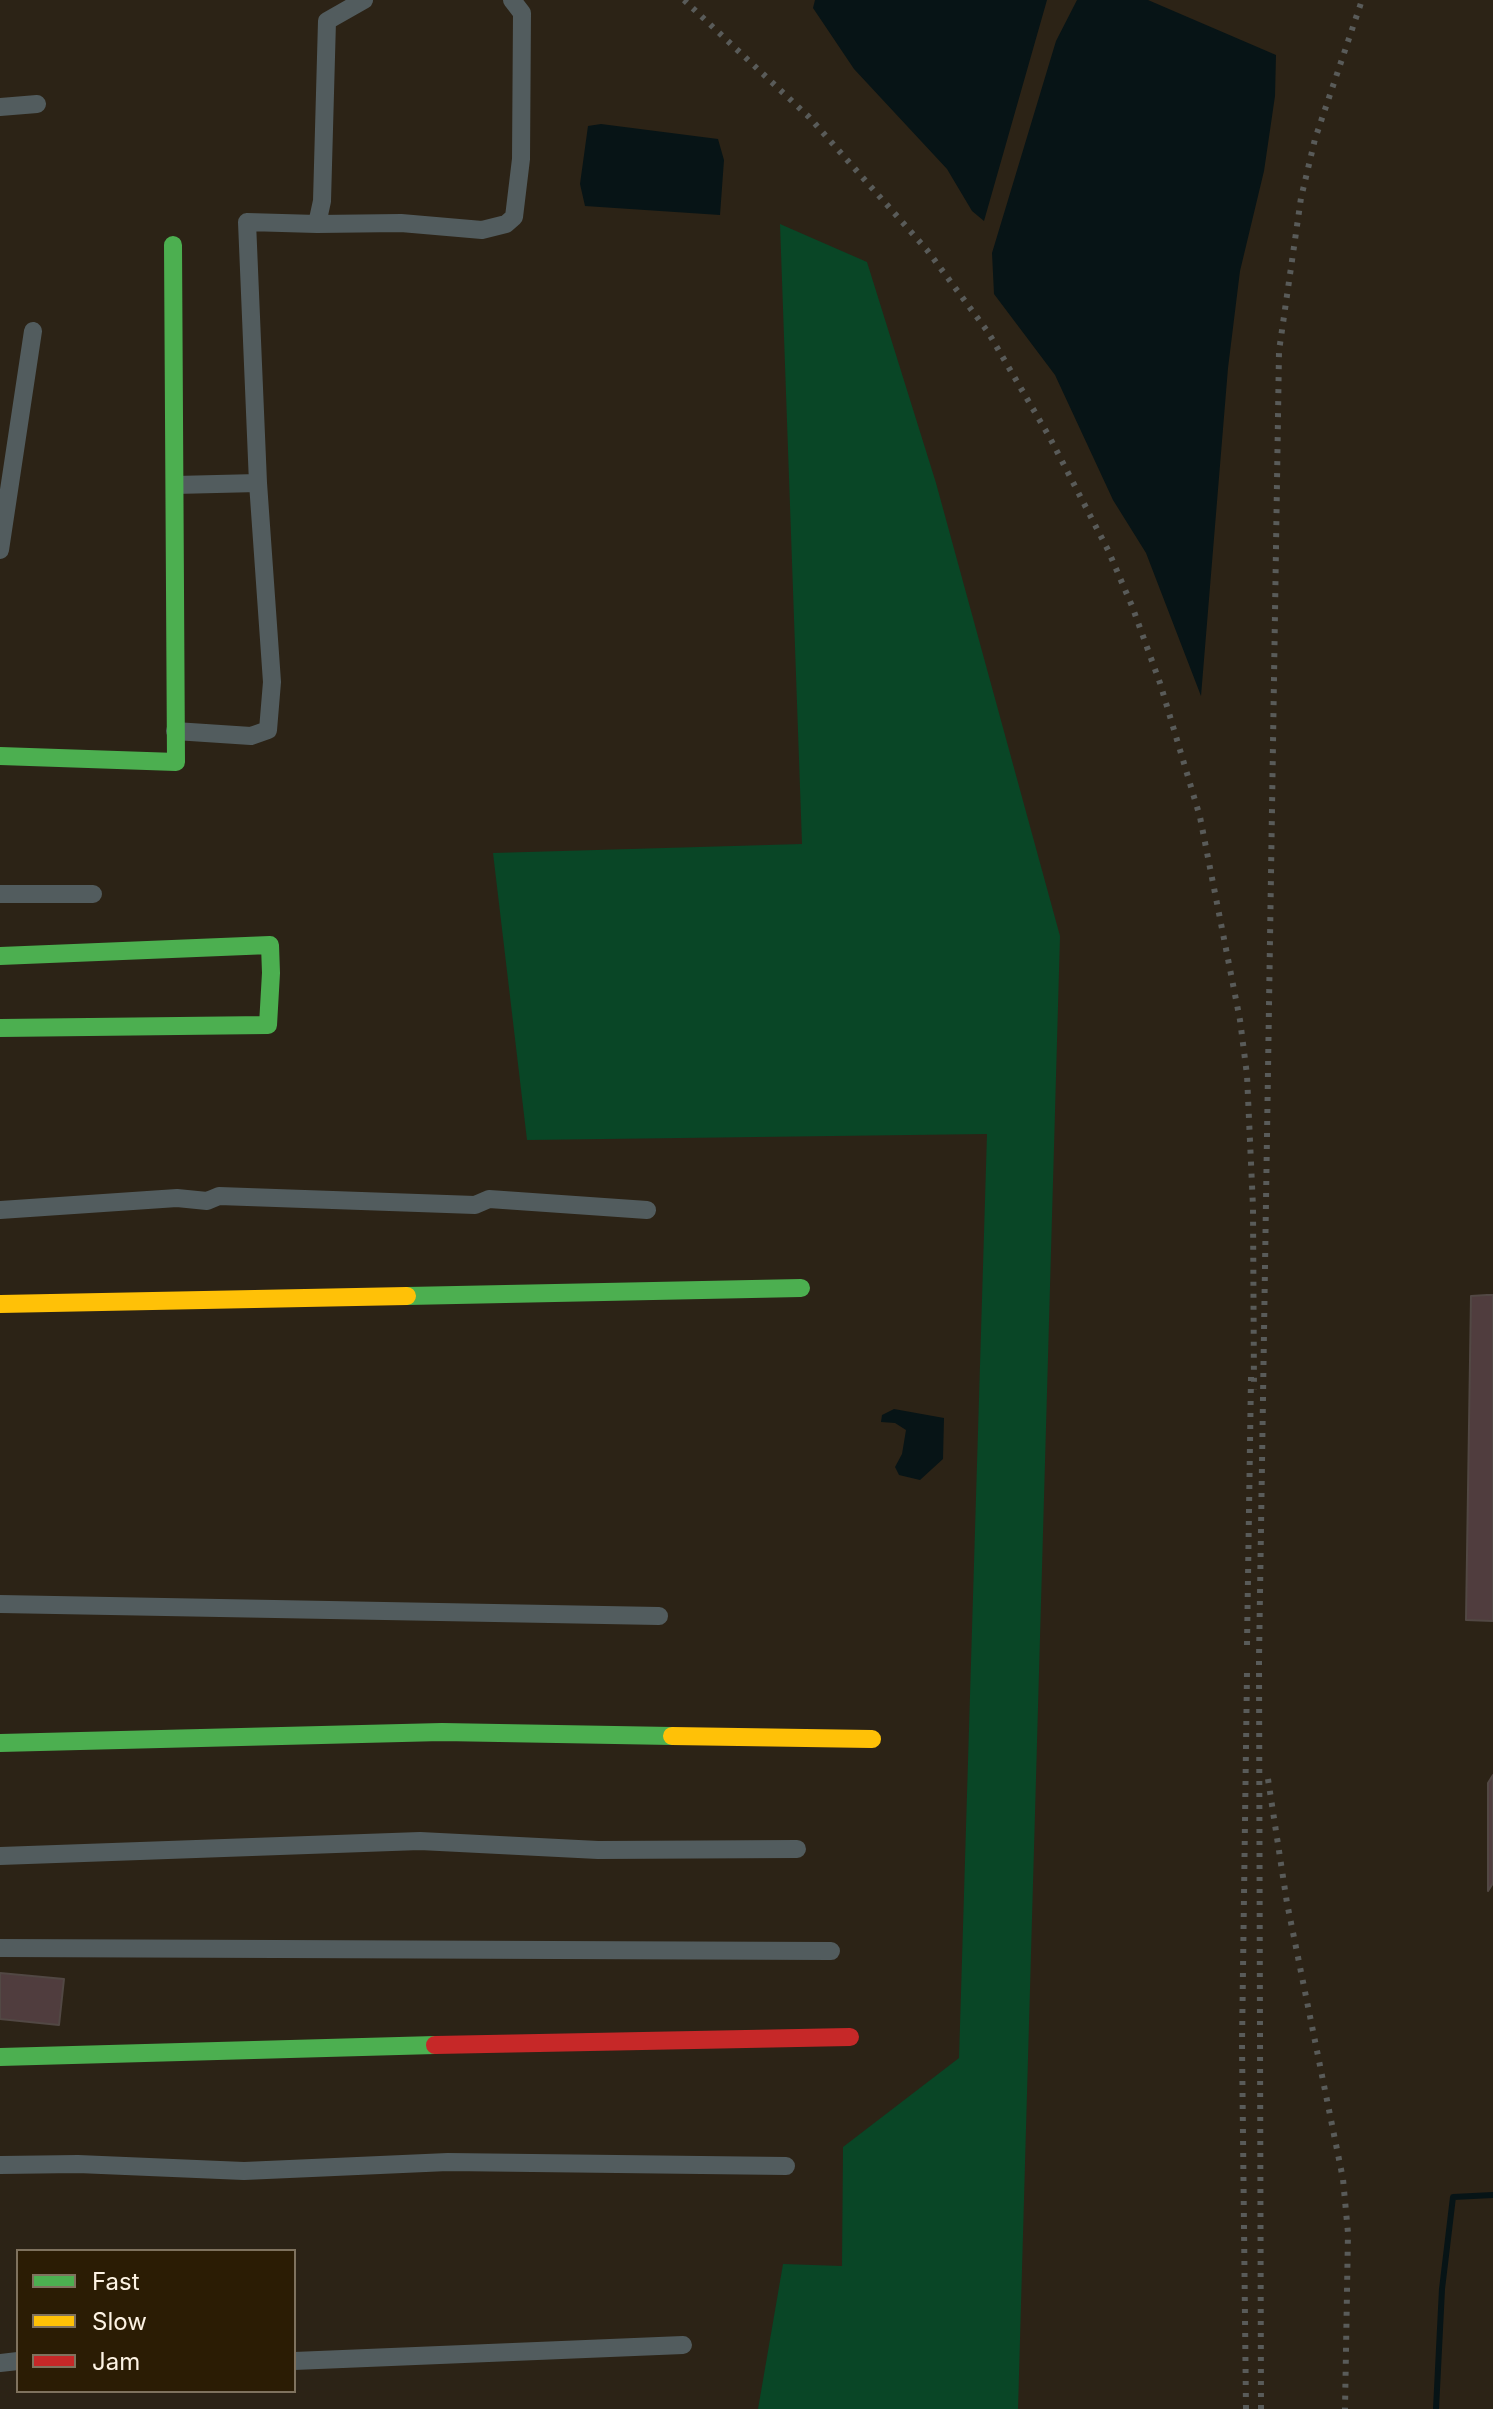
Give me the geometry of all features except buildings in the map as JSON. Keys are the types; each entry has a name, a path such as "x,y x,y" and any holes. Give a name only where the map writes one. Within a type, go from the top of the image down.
{"street":[{"path":"317,224 322,201 327,21 364,0"},
{"path":"175,731 251,736 268,730 272,682 258,483 247,222 401,223 482,230 506,224 514,217 521,159 522,13 512,0"},
{"path":"0,107 37,104"},
{"path":"0,756 176,762 173,245"},
{"path":"0,550 33,331"},
{"path":"175,485 258,483"},
{"path":"0,894 93,894"},
{"path":"0,956 270,945 271,985 268,1025 0,1028"},
{"path":"0,1210 177,1198 207,1201 219,1196 475,1205 489,1199 647,1210"},
{"path":"0,1304 801,1288"},
{"path":"0,1604 659,1616"},
{"path":"0,1743 427,1732 872,1739"},
{"path":"0,1856 420,1841 598,1850 797,1849"},
{"path":"0,1948 831,1951"},
{"path":"0,2057 176,2050 850,2037"},
{"path":"0,2165 78,2164 244,2171 448,2162 786,2166"},
{"path":"296,2361 683,2345"}],"green space":[{"path":"780,224 867,262 936,483 1060,936 1018,2409 758,2409 783,2264 842,2266 843,2147 959,2058 987,1134 527,1140 493,853 802,844"}],"shaded area":[{"path":"815,0 1047,0 984,221 972,211 947,169 854,69 813,8"},
{"path":"1077,0 1148,0 1276,55 1275,96 1264,171 1240,271 1228,368 1201,696 1146,553 1113,500 1055,375 994,294 992,253 1056,41"},
{"path":"601,124 718,139 724,160 720,215 585,206 580,184 588,126"},
{"path":"894,1409 944,1418 943,1459 920,1480 899,1475 895,1467 902,1454 906,1430 895,1423 881,1422 882,1415"}],"waterway":[{"path":"1436,2409 1442,2289 1453,2197 1493,2195"}],"railway":[{"path":"684,0 809,117 927,250 988,332 1050,438 1108,550 1132,606 1160,683 1200,817 1240,1020 1247,1075 1253,1207 1254,1390"},
{"path":"1261,2409 1259,1659 1279,351 1301,198 1315,139 1362,0"},
{"path":"1247,1645 1251,1377"},
{"path":"1246,2409 1242,2044 1247,1673"},
{"path":"1268,1779 1287,1903 1343,2179 1348,2233 1345,2409"}],"traffic: fast":[{"path":"0,756 176,762 173,245"},
{"path":"0,956 270,945 271,973 268,1025 0,1028"},
{"path":"407,1296 801,1288"},
{"path":"0,1743 442,1732 672,1736"},
{"path":"0,2057 435,2045"}],"traffic: slow":[{"path":"0,1304 407,1296"},
{"path":"672,1736 872,1739"}],"traffic: jam":[{"path":"435,2045 850,2037"}]}
